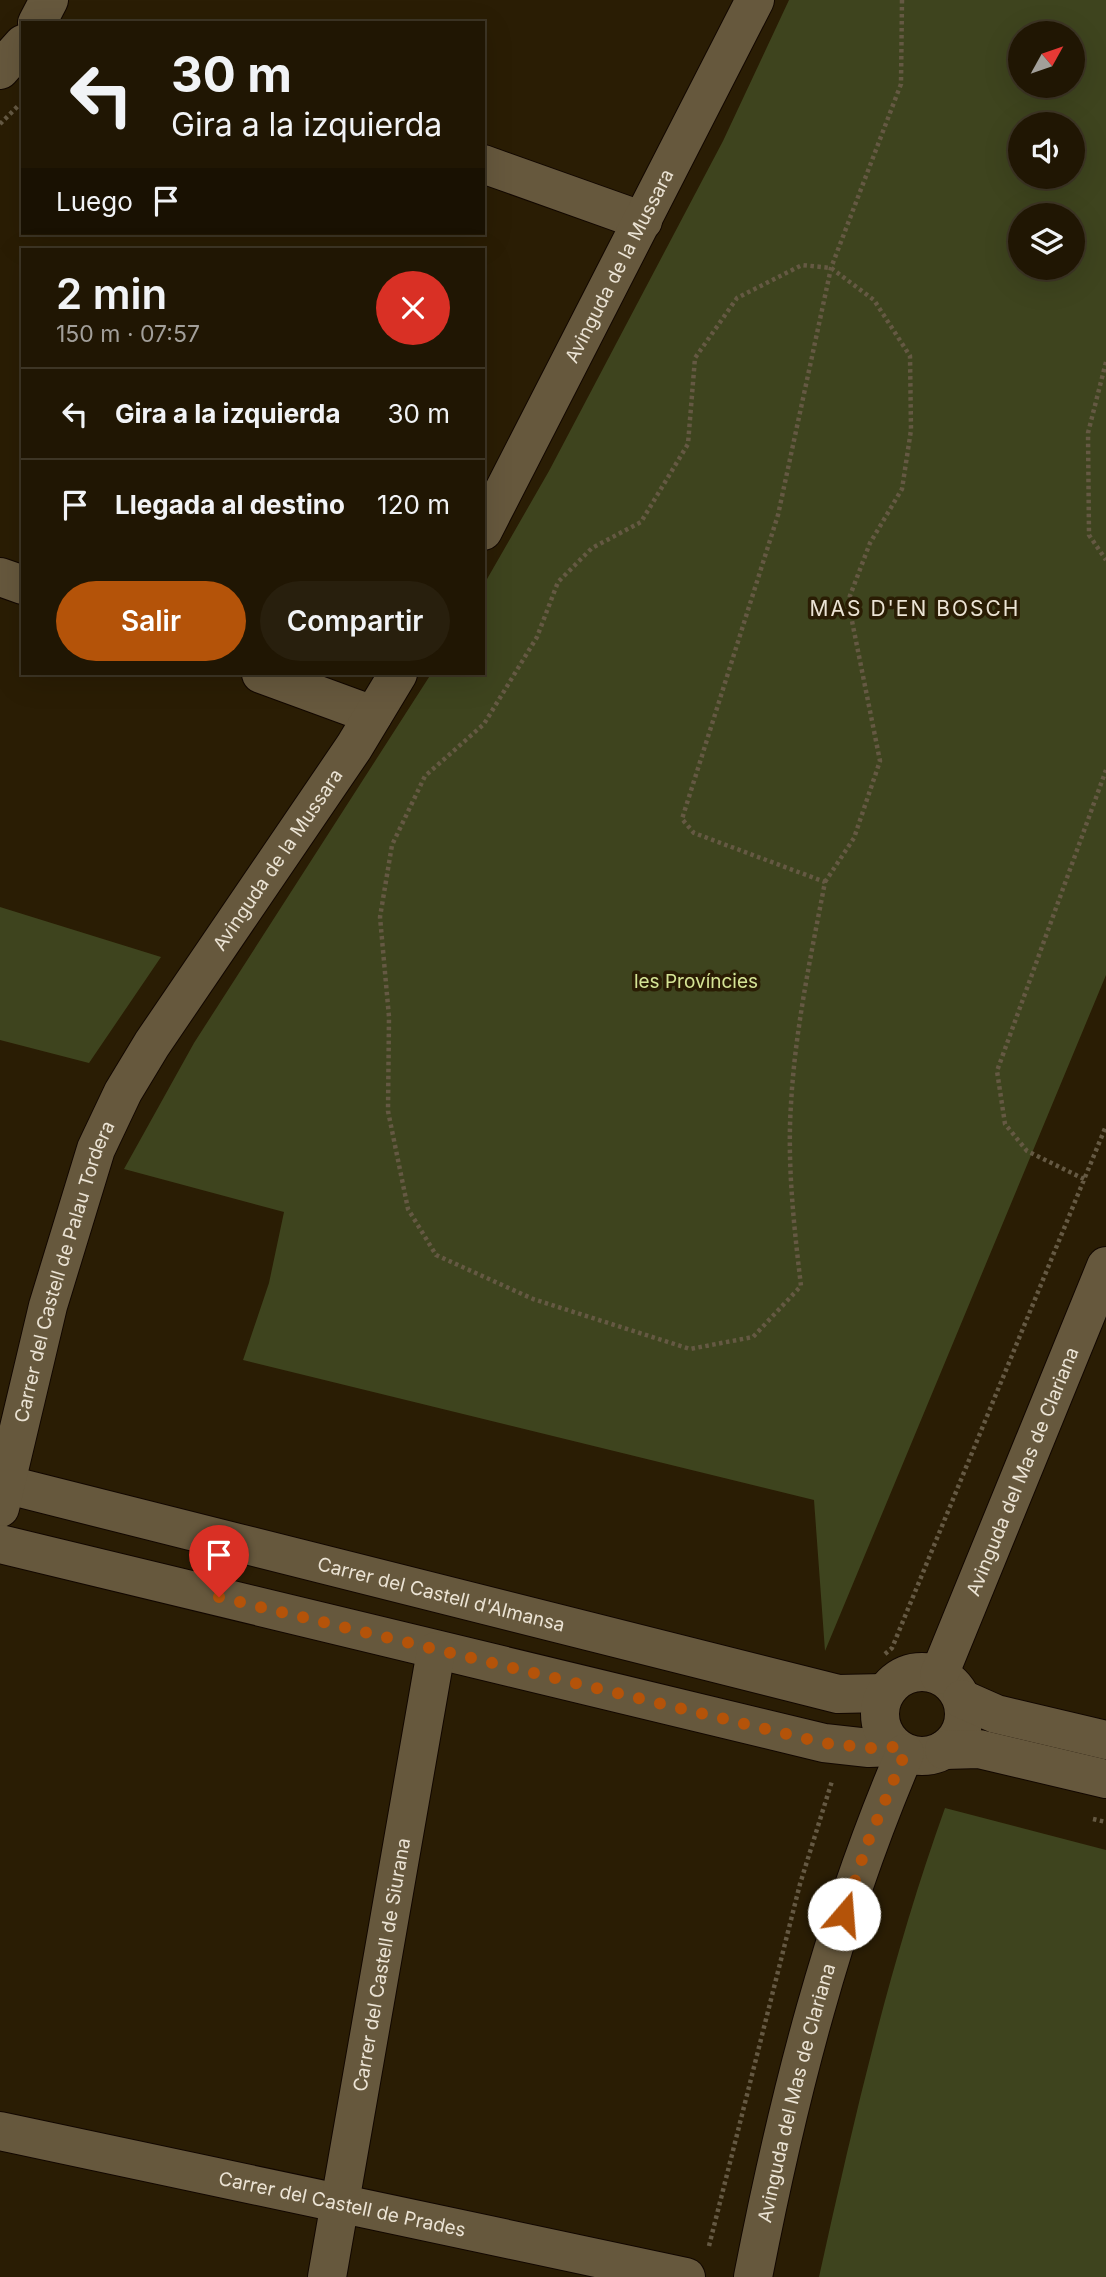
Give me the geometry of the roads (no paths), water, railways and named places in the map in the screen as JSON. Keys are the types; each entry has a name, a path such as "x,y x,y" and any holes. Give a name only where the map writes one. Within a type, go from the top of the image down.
{"street":[{"name":"Avinguda de la Mussara","path":"485,522 497,471 643,221 755,0"},
{"path":"485,165 643,221"},
{"path":"0,577 21,584"},
{"path":"264,675 373,715"},
{"name":"Avinguda de la Mussara","path":"152,1044 397,675"},
{"name":"Carrer del Castell de Palau Tordera","path":"2,1492 48,1306 96,1149 123,1092 152,1044"},
{"name":"Avinguda del Mas de Clariana","path":"951,1687 1106,1267"},
{"name":"Carrer del Castell d'Almansa","path":"2,1492 838,1694 885,1693"},
{"path":"0,1544 824,1743 900,1750 925,1756 944,1750 979,1749 1106,1779"},
{"name":"Carrer del Castell de Siurana","path":"327,2277 436,1651"},
{"path":"900,1750 886,1735 881,1722 880,1707 885,1693 898,1679 921,1671 996,1714 1106,1740"},
{"path":"944,1750 962,1728 951,1687"},
{"name":"Avinguda del Mas de Clariana","path":"753,2277 771,2182 814,2007 900,1750"},
{"name":"Carrer del Castell de Prades","path":"0,2131 686,2277"}],"district":[{"name":"MAS D'EN BOSCH","path":"915,608"}],"park label":[{"name":"les Províncies","path":"696,981"}]}
